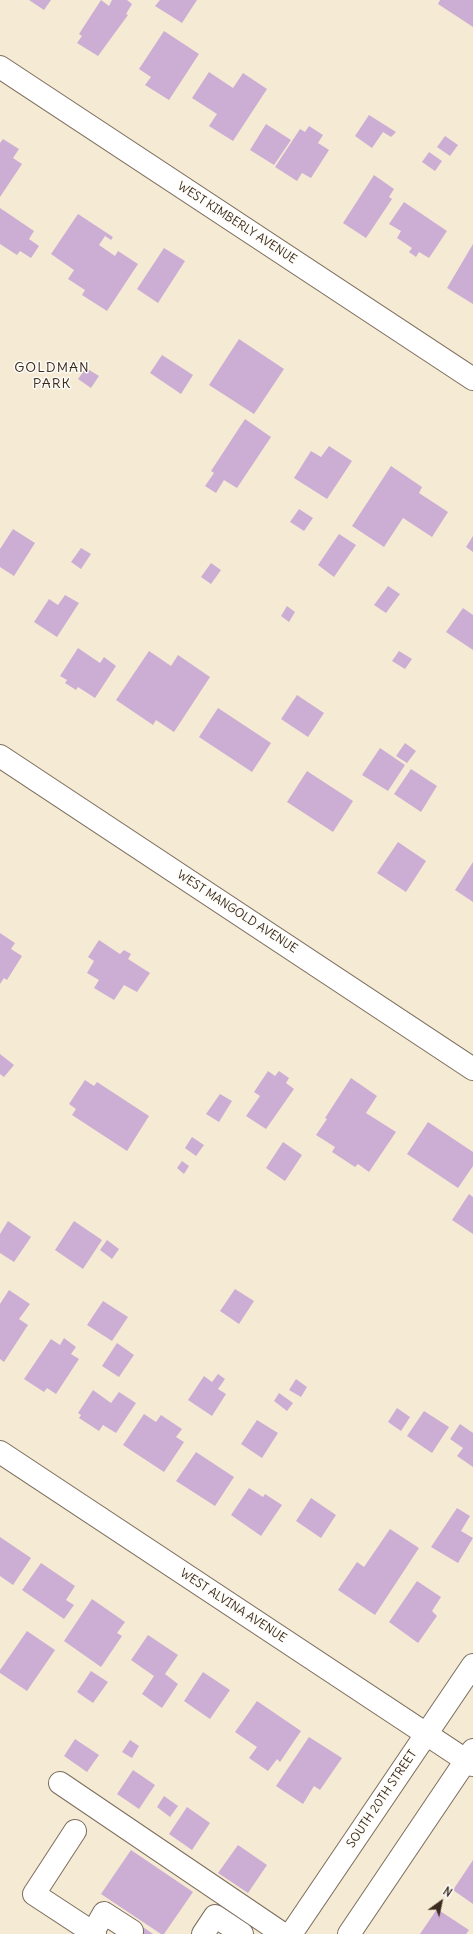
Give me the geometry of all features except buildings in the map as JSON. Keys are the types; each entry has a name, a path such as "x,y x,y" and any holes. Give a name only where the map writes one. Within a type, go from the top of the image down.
{"street":[{"name":"WEST KIMBERLY AVENUE","path":"0,67 473,379"},
{"name":"WEST MANGOLD AVENUE","path":"0,756 473,1069"},
{"name":"WEST ALVINA AVENUE","path":"0,1452 426,1734 471,1758"},
{"name":"SOUTH 20TH STREET","path":"291,1934 473,1664"},
{"path":"349,1934 471,1758"},
{"path":"60,1783 283,1934"},
{"path":"75,1831 34,1894 93,1934 104,1914 132,1931"},
{"path":"204,1934 215,1916 242,1934"}],"district":[{"name":"GOLDMAN PARK","path":"52,376"}]}
